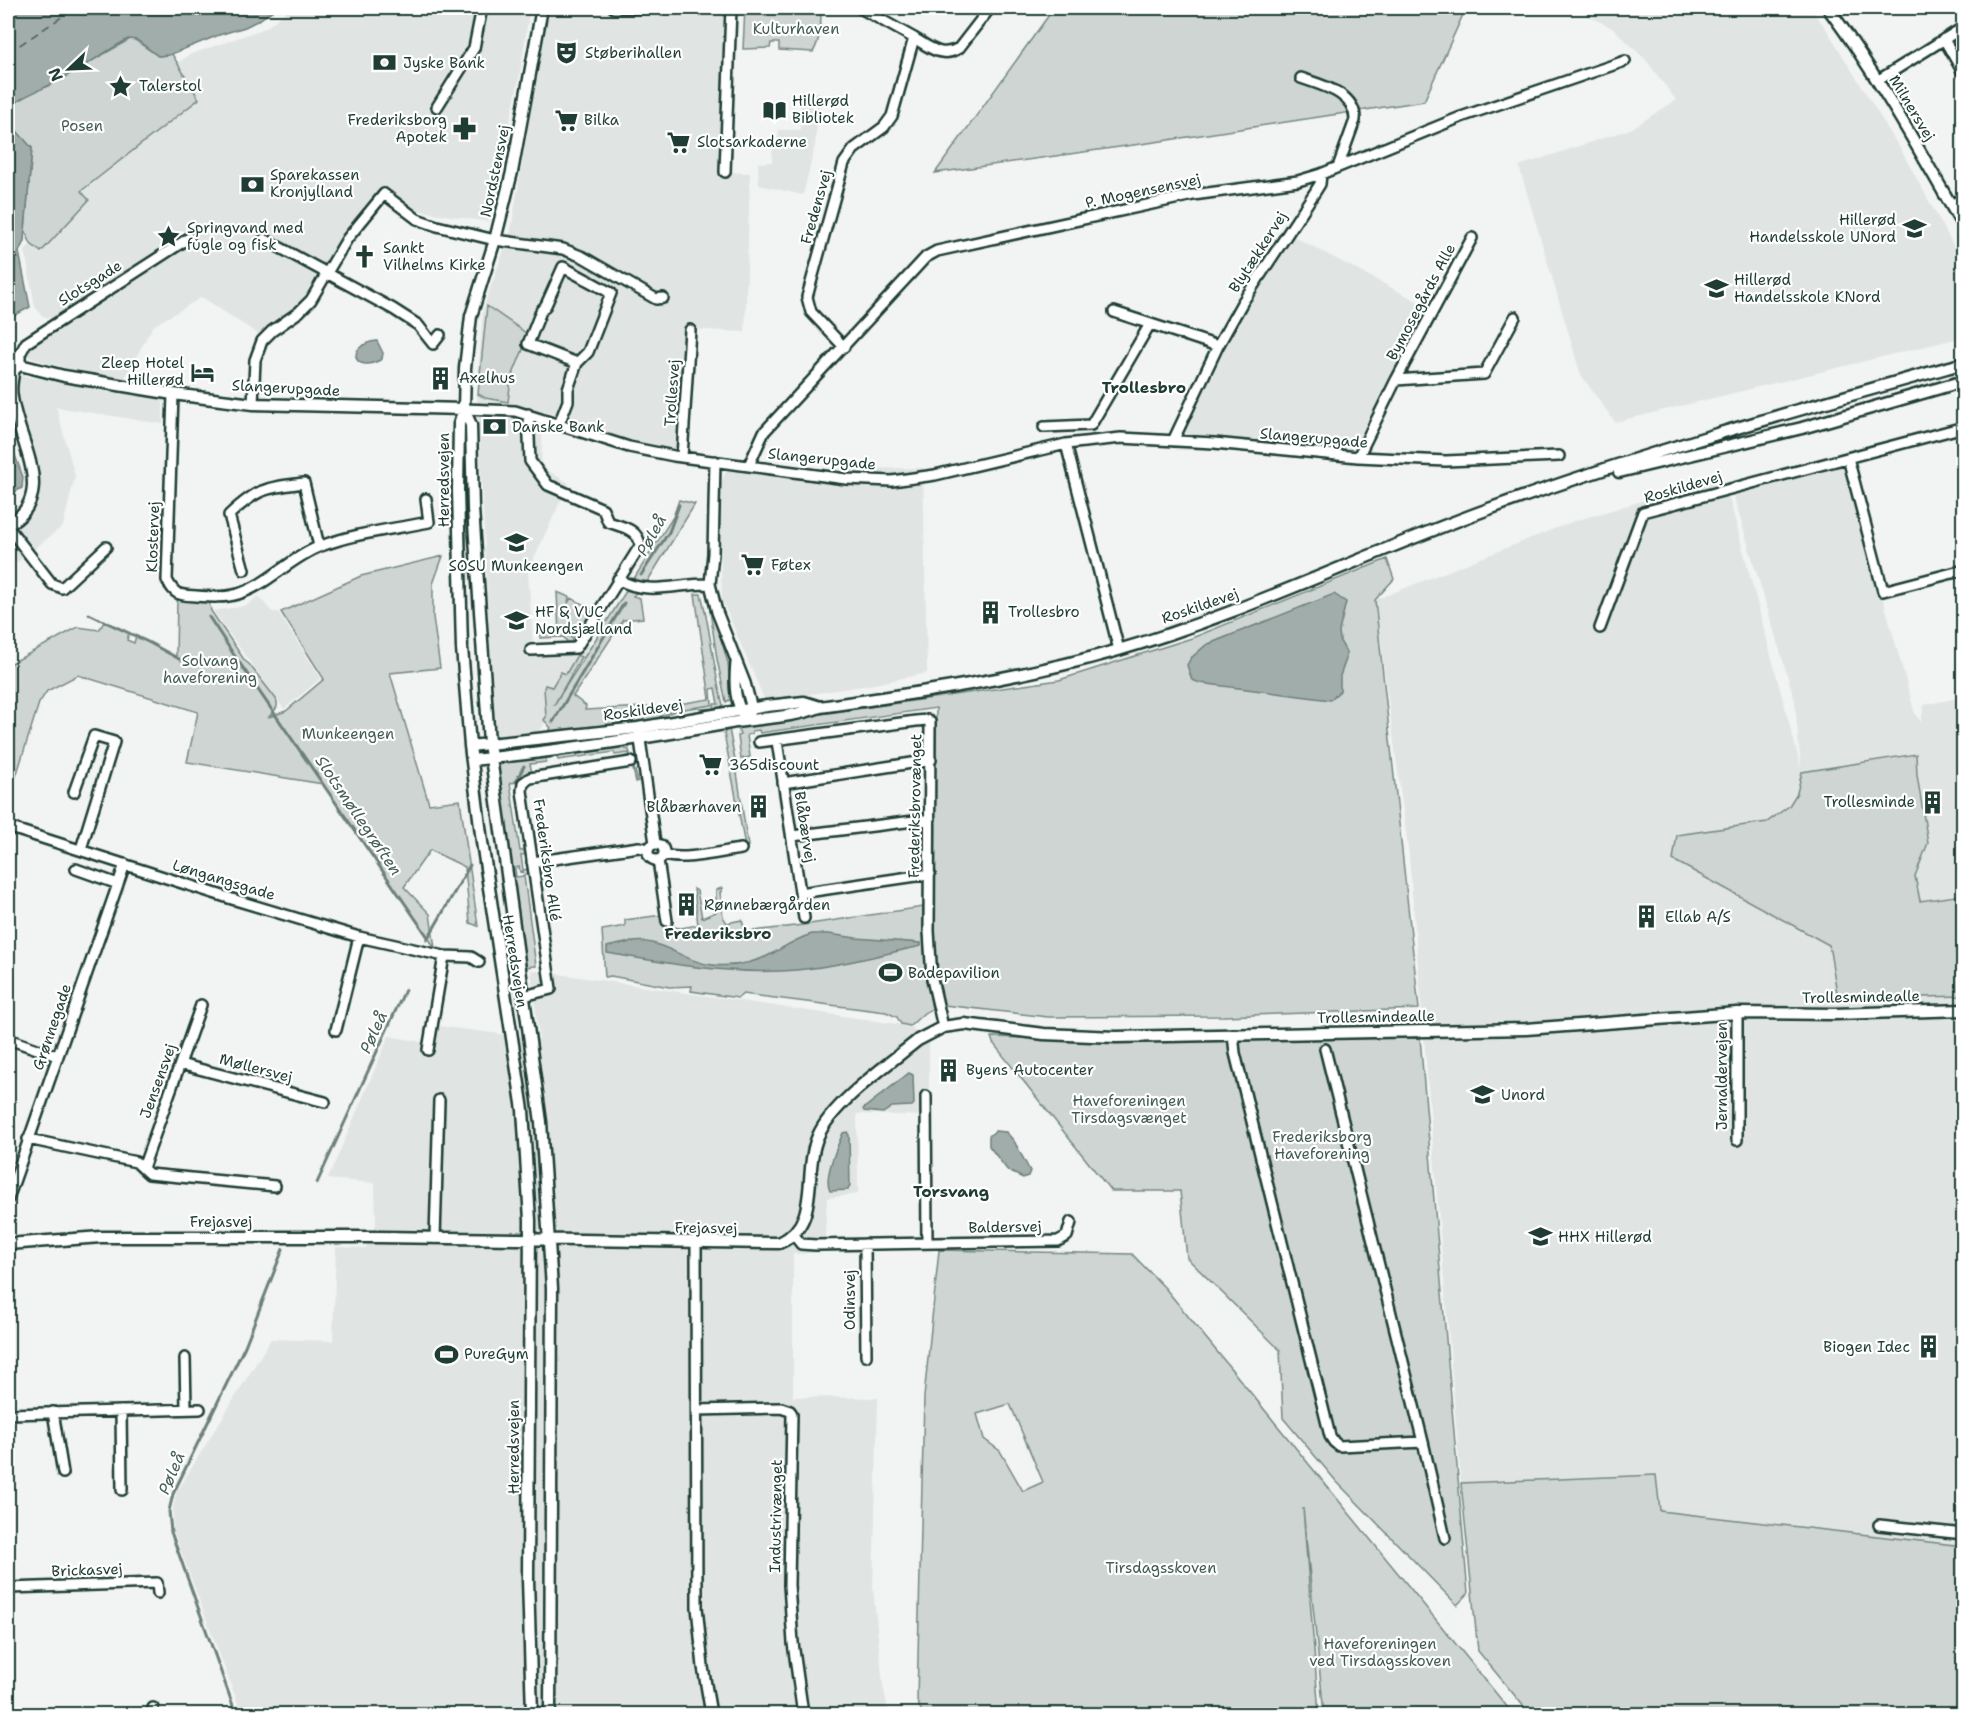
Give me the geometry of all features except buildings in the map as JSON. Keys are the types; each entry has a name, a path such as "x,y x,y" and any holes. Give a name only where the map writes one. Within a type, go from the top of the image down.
{"street":[{"path":"437,107 474,48 482,8"},
{"name":"Nordstensvej","path":"464,409 465,368 471,316 495,240 512,172 542,8"},
{"path":"614,8 665,8"},
{"path":"725,172 731,8"},
{"path":"860,8 938,52 946,54 959,48 990,8"},
{"name":"Milnersvej","path":"1828,8 1862,55 1964,228"},
{"path":"1877,81 1964,27"},
{"name":"Fredensvej","path":"844,347 811,312 807,297 844,164 854,149 884,127 892,116 914,38"},
{"path":"1944,39 1964,74"},
{"name":"P. Mogensensvej","path":"749,465 764,432 926,257 937,251 1193,195 1298,181 1321,174 1461,117 1625,61"},
{"path":"1301,78 1334,91 1352,105 1355,120 1338,167"},
{"name":"Blytækkervej","path":"1173,441 1218,346 1242,303 1320,184 1321,174"},
{"path":"252,404 255,360 262,341 311,300 347,239 384,194 417,219 436,226 495,240 563,249 584,257 656,299 663,298"},
{"path":"1951,205 1964,198"},
{"name":"Slotsgade","path":"8,526 23,514 31,501 34,484 11,395 20,354 26,343 189,238"},
{"name":"Bymosegårds Alle","path":"1358,457 1396,380 1472,238"},
{"path":"264,239 393,309 418,325 433,344 440,335"},
{"path":"559,424 568,401 568,389 577,363 588,352 611,293 563,267 546,305 541,310 528,344 577,363"},
{"path":"1114,312 1218,346"},
{"name":"Bymosegårds Alle","path":"1396,380 1484,374 1515,317"},
{"path":"1044,427 1090,425 1150,324"},
{"name":"Trollesvej","path":"682,458 690,330"},
{"name":"Roskildevej","path":"472,760 639,733 805,712 820,707 1000,680 1060,666 1119,650 1241,609 1485,511 1575,479 1827,401 1964,363"},
{"name":"Slangerupgade","path":"17,367 173,394 252,404 506,410 528,414 629,447 682,458 846,479 892,481 935,476 1066,444 1121,438 1358,457 1446,461 1559,456"},
{"name":"Roskildevej","path":"1575,479 1640,468 1833,419 1964,381"},
{"name":"Klostervej","path":"173,394 166,580 178,595 217,597 237,595 251,589 298,557 319,546 429,522 426,499"},
{"path":"1827,401 1833,419"},
{"name":"Herredsvejen","path":"464,409 471,425 473,509 490,758 541,1122 550,1239 552,1299 550,1714"},
{"name":"Herredsvejen","path":"464,409 459,424 462,648 470,746 484,854 523,1110 531,1240 528,1579 532,1714"},
{"path":"528,414 530,460 548,485 603,509 608,522 635,532 640,537 640,546 576,648 531,650"},
{"name":"Roskildevej","path":"1600,628 1643,512 1964,429"},
{"path":"1066,444 1119,650"},
{"path":"1848,458 1883,591 1964,570"},
{"path":"716,461 710,584 717,612 745,683 752,709 747,720 739,711 735,677 736,663"},
{"path":"244,570 229,515 249,496 268,488 304,483 319,546"},
{"path":"8,526 52,584 62,588 106,547"},
{"path":"618,579 629,586 647,589 710,584"},
{"name":"Roskildevej","path":"470,746 639,733 739,711 804,702 820,707"},
{"name":"Frederiksbrovænget","path":"759,742 927,720 931,724 932,979 943,1027"},
{"path":"639,733 652,846 650,858 684,857 741,849"},
{"path":"74,792 94,736 114,742 81,849"},
{"name":"Blåbærvej","path":"777,741 804,918"},
{"path":"783,783 931,760"},
{"name":"Frederiksbro Allé","path":"524,996 551,989 522,791 525,780 631,762"},
{"path":"792,836 930,819"},
{"name":"Løngangsgade","path":"8,826 359,937 444,956 471,957 480,962"},
{"path":"532,862 639,847 663,847 661,857 667,921"},
{"name":"Grønnegade","path":"8,1199 17,1167 125,864"},
{"path":"76,869 118,884"},
{"path":"800,893 930,874"},
{"path":"336,1030 359,937"},
{"path":"428,1050 444,956"},
{"name":"Jensensvej","path":"143,1168 201,1005"},
{"name":"Trollesmindealle","path":"794,1235 804,1221 813,1150 825,1125 842,1104 918,1040 943,1027 964,1024 985,1025 1044,1034 1116,1036 1526,1029 1737,1013 1833,1014 1964,1010"},
{"name":"Jernaldervejen","path":"1737,1013 1737,1140"},
{"path":"1233,1034 1235,1053 1330,1436 1339,1446 1423,1442"},
{"path":"14,1041 57,1056"},
{"path":"1325,1049 1445,1538"},
{"name":"Møllersvej","path":"180,1064 325,1102"},
{"path":"794,1235 804,1245 927,1243 926,1096"},
{"path":"435,1238 439,1100"},
{"path":"28,1139 136,1162 149,1173 275,1186"},
{"path":"8,1163 17,1167"},
{"name":"Baldersvej","path":"927,1243 1058,1241 1067,1236 1071,1222"},
{"name":"Frejasvej","path":"8,1244 101,1237 550,1239 773,1244 794,1235"},
{"path":"696,1242 697,1607 703,1667 711,1714"},
{"name":"Odinsvej","path":"865,1244 866,1356"},
{"path":"185,1358 186,1409"},
{"name":"Industrivænget","path":"697,1410 781,1408 792,1414 789,1585 803,1714"},
{"path":"8,1413 200,1409"},
{"path":"121,1411 122,1490"},
{"path":"53,1412 63,1473"},
{"path":"1879,1525 1964,1534"},
{"name":"Brickasvej","path":"8,1588 157,1583 158,1593"}],"shaded area":[{"path":"8,8 276,8 245,27 169,55 158,56 137,40 128,39 56,82 24,97 8,110"},
{"path":"290,8 530,8 518,84 488,222 416,210 380,189 343,238 298,306 258,334 202,297 153,326 123,381 26,356 50,318 41,315 35,306 25,251 31,244 41,251 81,191 178,63 189,55 266,28"},
{"path":"548,8 592,12 671,12 687,8 725,8 721,172 750,173 745,332 689,329 681,452 619,437 543,411 541,467 569,483 528,571 533,644 594,646 539,732 495,739 477,395 483,309 511,230"},
{"path":"1574,8 1810,8 1825,27 1902,152 1963,263 1963,337 1615,422 1581,375 1519,166 1631,129 1676,100 1646,60 1614,29"},
{"path":"801,92 820,92 815,145 803,195 759,185 758,163 772,162 773,141 778,141 779,130 800,130"},
{"path":"8,121 32,148 24,241 19,252 30,307 8,319"},
{"path":"1283,231 1430,308 1352,449 1175,450"},
{"path":"377,341 383,353 382,359 372,363 359,362 356,358 360,347"},
{"path":"18,375 163,398 163,424 56,407 75,476 63,526 19,561 8,564 8,534 32,513 37,496 38,476 21,423"},
{"path":"8,436 23,477 22,488 11,496 8,510"},
{"path":"1845,462 1915,714 1921,722 1924,705 1963,697 1963,1546 1660,1511 1656,1475 1461,1483 1409,855 1375,600 1572,522 1722,477 1801,768 1795,701 1733,494"},
{"path":"923,468 927,673 869,685 765,701 722,600 719,488 727,470"},
{"path":"1334,594 1346,602 1339,631 1346,659 1340,676 1340,691 1330,700 1200,683 1192,680 1187,665 1191,658 1206,645"},
{"name":"Munkeengen","path":"258,596 272,612 278,612 321,678 284,709 213,611 249,604"},
{"path":"812,934 921,943 921,946 816,968 781,971 737,971 694,967 607,953 607,947 629,942 646,942 660,945 705,964 737,965 768,956"},
{"path":"531,970 910,1026 929,1042 929,1116 857,1114 858,1194 827,1198 824,1252 793,1254 793,1397 878,1398 873,1589 883,1686 889,1714 242,1714 173,1530 176,1493 271,1339 333,1341 336,1247 366,1248 376,1224 375,1183 328,1179 389,1036 421,1042 438,1026 539,1039"},
{"path":"909,1073 913,1075 914,1104 912,1106 892,1107 883,1113 864,1111 863,1109"},
{"path":"995,1131 1006,1132 1014,1141 1030,1171 1028,1176 1023,1178 1008,1171 989,1146 989,1136"},
{"path":"847,1132 849,1135 850,1185 848,1190 830,1191 828,1178 832,1162 843,1133"}],"green space":[{"name":"Kulturhaven","path":"745,8 821,8 821,25 816,47 813,52 779,50 779,43 771,43 770,48 743,49"},
{"path":"1054,8 1466,8 1424,101 935,173"},
{"name":"Posen","path":"132,38 158,56 172,54 199,99 81,191 89,200 41,252 31,244 25,231 32,148 8,122 8,110 24,96 53,83"},
{"path":"487,306 529,335 511,379 508,402 485,398 478,394"},
{"path":"679,500 695,504 647,582 633,596 640,598 643,618 623,620 573,696 586,706 585,710 666,706 710,699 695,594 701,594 723,705 719,710 701,711 700,709 714,708 714,704 718,704 715,688 711,689 712,705 677,710 652,720 548,732 551,728 544,720 546,717 545,685 552,687 561,672 566,674 577,655 581,657 554,705 673,517"},
{"name":"Solvang haveforening","path":"443,556 433,584 433,617 440,668 390,673 429,804 460,800 478,926 470,923 465,867 430,850 404,887 430,914 435,948 323,784 187,762 198,712 78,675 47,691 39,703 8,802 8,665 78,627 99,630 104,622 129,633 127,640 134,643 136,636 176,657 177,600 209,601 211,611 245,661 276,699 277,708 269,717 286,711 324,679 281,612 361,576"},
{"path":"1387,559 1394,579 1375,600 1419,1009 1223,1016 1048,1017 944,1005 935,963 933,935 936,708 760,733 759,730 752,731 752,734 747,735 750,757 741,759 738,736 740,735 737,726 1059,680 1192,638"},
{"path":"557,592 569,597 568,603 571,598 593,609 576,637 570,637 576,641 569,645 564,637 540,638 540,635 559,634"},
{"path":"710,602 728,663 731,699 726,702 717,659"},
{"path":"729,729 748,846 745,846 724,733"},
{"path":"624,743 630,748 623,745 623,748 629,750 638,781 636,782 629,753 615,755 614,752 558,760 557,757 546,758 546,762 530,764 532,773 523,776 518,782 510,783 520,851 527,850 527,854 521,855 523,870 530,869 530,874 524,875 523,871 520,872 519,867 515,868 516,877 524,876 536,966 524,967 497,772 500,765 507,759"},
{"path":"1916,754 1917,775 1928,843 1915,876 1920,901 1963,895 1963,996 1838,999 1829,945 1673,860 1677,835 1767,822 1789,806 1797,793 1802,772"},
{"path":"722,888 720,892 723,917 727,923 742,920 745,932 923,907 925,965 932,1009 910,1026 901,1024 897,1017 886,1012 743,994 738,998 691,991 692,986 669,987 611,976 605,977 602,930 625,926 625,920 662,915 665,926 681,928 698,925 694,889 697,891 702,918 716,912 716,890"},
{"name":"Frederiksborg Haveforening","path":"991,1037 1112,1041 1420,1038 1468,1594 1457,1605 1336,1481 1283,1418 1280,1350 1187,1258 1180,1191 1111,1191 993,1043"},
{"name":"Tirsdagsskoven","path":"939,1250 1132,1254 1165,1288 1513,1714 1324,1714 1303,1508 1319,1714 923,1714 917,1701 924,1397","holes":["1010,1404 1043,1482 1023,1491 1000,1451 984,1439 977,1414"]},
{"path":"1656,1475 1660,1511 1963,1546 1963,1714 1530,1714 1478,1651 1461,1483"}],"waterway":[{"name":"Pøleå","path":"641,575 669,532 679,505"},
{"name":"Pøleå","path":"553,722 624,603"},
{"name":"Slotsmøllegrøften","path":"89,614 181,660 239,662 428,937"},
{"path":"209,617 238,661"},
{"name":"Pøleå","path":"516,781 524,766"},
{"name":"Pøleå","path":"427,940 470,865"},
{"name":"Pøleå","path":"317,1183 405,990"},
{"name":"Pøleå","path":"236,1714 171,1532 169,1511 173,1494 245,1346 283,1249"}],"ferry route":[{"path":"8,53 75,8"},
{"path":"8,240 18,259"},
{"path":"8,256 17,258"}],"place":[{"name":"Støberihallen","path":"567,53"},
{"name":"Jyske Bank","path":"385,63"},
{"name":"Talerstol","path":"121,86"},
{"name":"Hillerød Bibliotek","path":"774,110"},
{"name":"Bilka","path":"566,120"},
{"name":"Frederiksborg Apotek","path":"465,129"},
{"name":"Slotsarkaderne","path":"679,142"},
{"name":"Sparekassen Kronjylland","path":"252,184"},
{"name":"Hillerød Handelsskole UNord","path":"1914,229"},
{"name":"Springvand med fugle og fisk","path":"169,237"},
{"name":"Sankt Vilhelms Kirke","path":"365,257"},
{"name":"Hillerød Handelsskole KNord","path":"1716,289"},
{"name":"Zleep Hotel Hillerød","path":"202,372"},
{"name":"Axelhus","path":"441,378"},
{"name":"Danske Bank","path":"494,427"},
{"name":"SOSU Munkeengen","path":"516,542"},
{"name":"Føtex","path":"753,565"},
{"name":"Trollesbro","path":"990,612"},
{"name":"HF & VUC Nordsjælland","path":"517,621"},
{"name":"365discount","path":"711,765"},
{"name":"Trollesminde","path":"1933,802"},
{"name":"Blåbærhaven","path":"759,807"},
{"name":"Rønnebærgården","path":"686,905"},
{"name":"Ellab A/S","path":"1647,917"},
{"name":"Badepavilion","path":"890,973"},
{"name":"Byens Autocenter","path":"948,1070"},
{"name":"Unord","path":"1483,1095"},
{"name":"HHX Hillerød","path":"1540,1237"},
{"name":"Biogen Idec","path":"1928,1347"},
{"name":"PureGym","path":"446,1354"}],"district":[{"name":"Trollesbro","path":"1144,387"},
{"name":"Frederiksbro","path":"718,933"},
{"name":"Torsvang","path":"951,1191"}],"park label":[{"name":"Haveforeningen Tirsdagsvænget","path":"1129,1110"},
{"name":"Haveforeningen ved Tirsdagsskoven","path":"1380,1652"}]}
